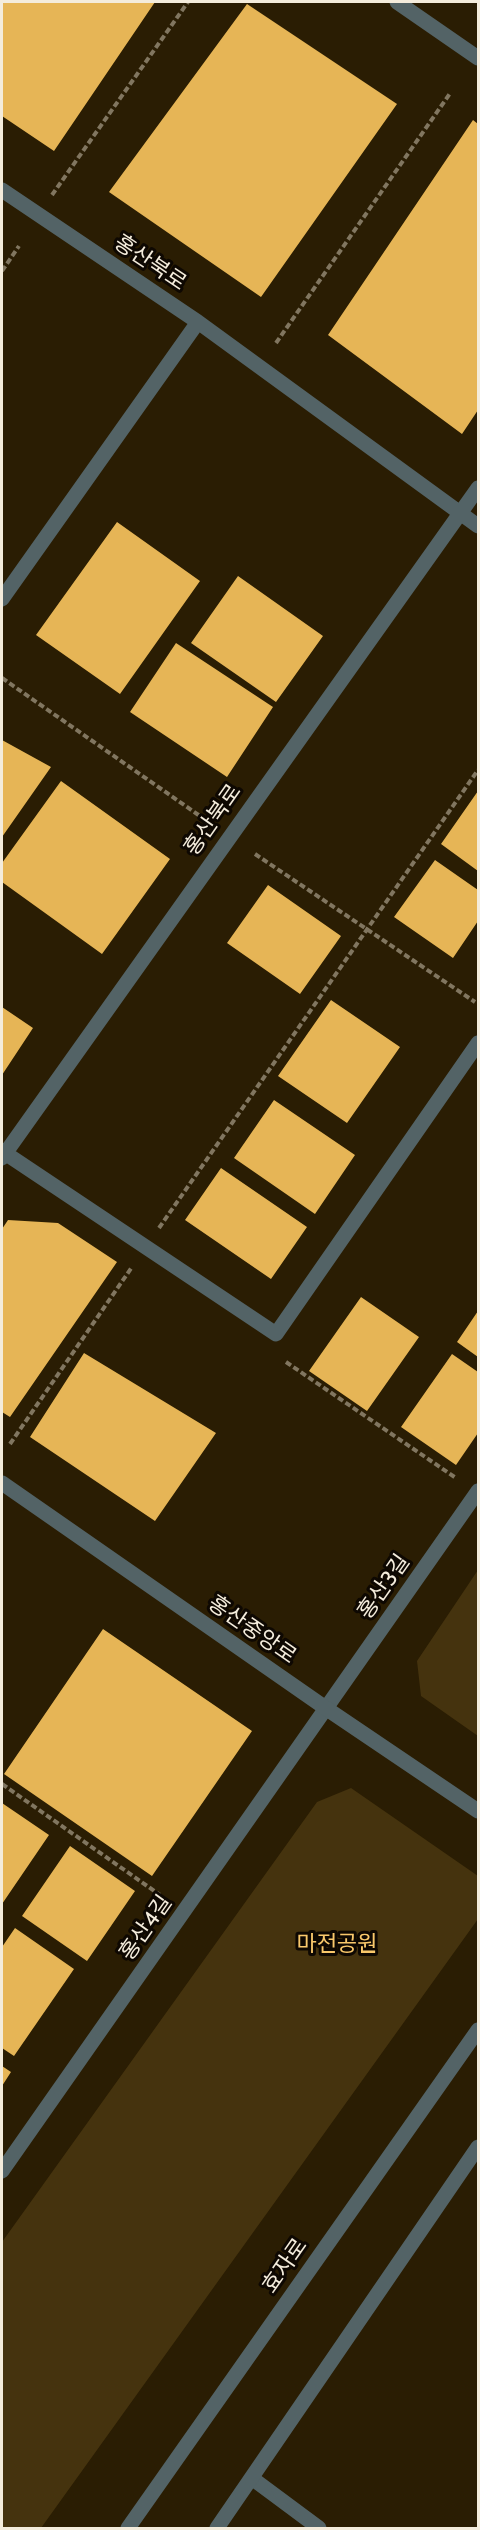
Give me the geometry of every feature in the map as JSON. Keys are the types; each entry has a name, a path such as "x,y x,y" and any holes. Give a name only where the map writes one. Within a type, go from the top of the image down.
{"street":[{"path":"398,2 478,58"},
{"name":"홍산북로","path":"2,190 198,322 478,526"},
{"path":"2,599 198,322"},
{"name":"홍산북로","path":"478,488 3,1154 276,1334 478,1043"},
{"name":"홍산중앙로","path":"2,1483 478,1811"},
{"name":"홍산3길","path":"327,1709 478,1491"},
{"name":"홍산4길","path":"2,2171 327,1709"},
{"name":"효자로","path":"128,2529 478,2030"},
{"path":"218,2529 478,2147"},
{"path":"253,2479 319,2529"}],"path":[{"path":"50,198 188,2"},
{"path":"276,343 451,92"},
{"path":"2,271 19,246"},
{"path":"2,678 210,823"},
{"path":"154,1236 478,770"},
{"path":"255,854 475,1002"},
{"path":"9,1444 134,1264"},
{"path":"286,1362 458,1479"},
{"path":"2,1784 160,1895"}],"green space":[{"path":"478,1570 478,1736 421,1696 417,1661"},
{"name":"마전공원","path":"351,1788 478,1876 478,1919 41,2528 2,2528 2,2242 317,1802"}],"building":[{"path":"2,2 155,2 54,151 2,116"},
{"path":"247,4 397,104 261,297 109,192"},
{"path":"473,120 478,124 478,410 462,434 328,335"},
{"path":"117,522 200,581 120,694 36,635"},
{"path":"238,576 323,636 276,702 191,643"},
{"path":"176,643 273,707 227,777 130,712"},
{"path":"2,740 51,767 2,837"},
{"path":"61,781 170,859 102,954 2,882 2,863"},
{"path":"478,791 478,871 441,844"},
{"path":"435,860 478,890 478,921 453,958 394,917"},
{"path":"268,885 341,936 300,994 227,943"},
{"path":"331,1000 400,1047 347,1123 278,1076"},
{"path":"2,1007 33,1028 2,1075"},
{"path":"274,1100 355,1155 315,1214 234,1158"},
{"path":"221,1168 307,1227 271,1279 185,1220"},
{"path":"8,1220 58,1223 117,1262 10,1417 2,1412 2,1229"},
{"path":"361,1297 419,1337 367,1411 309,1371"},
{"path":"478,1311 478,1357 457,1342"},
{"path":"84,1353 216,1433 155,1521 30,1437"},
{"path":"452,1354 478,1372 478,1433 456,1465 401,1427"},
{"path":"103,1629 252,1731 152,1876 4,1774"},
{"path":"2,1803 49,1835 2,1904"},
{"path":"70,1846 135,1891 87,1961 22,1916"},
{"path":"15,1928 74,1969 14,2056 2,2048 2,1947"},
{"path":"2,2066 11,2072 2,2086"}]}
